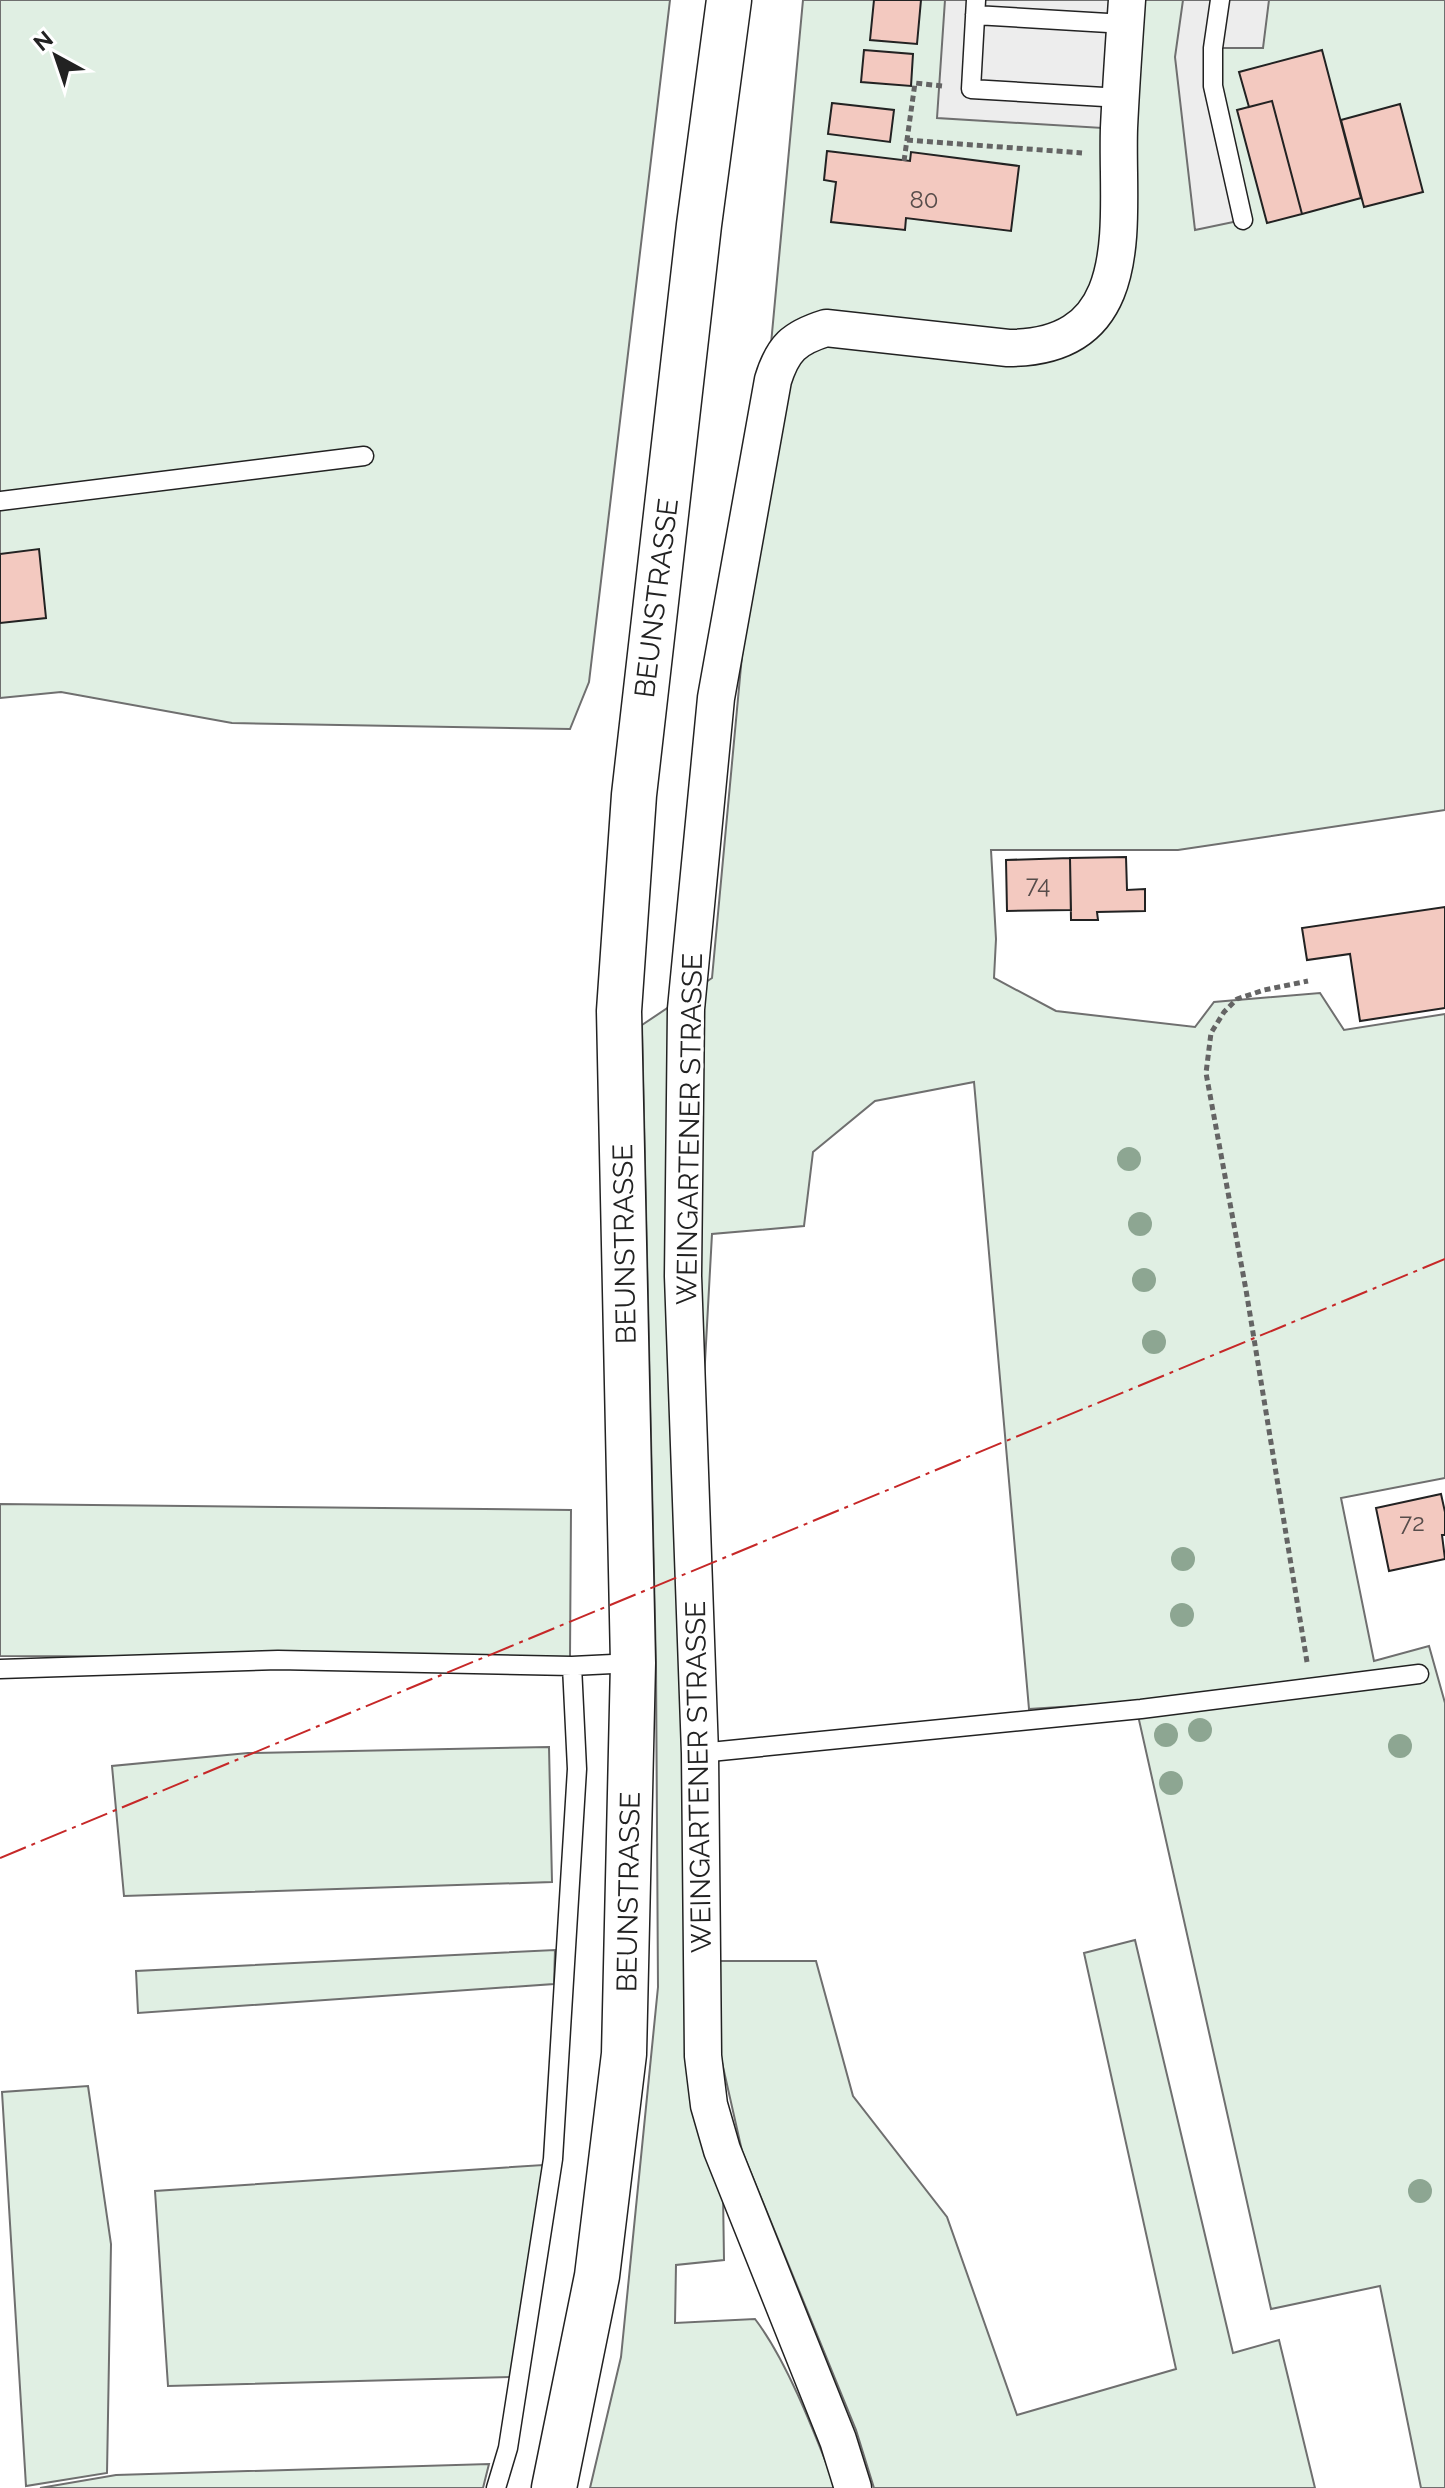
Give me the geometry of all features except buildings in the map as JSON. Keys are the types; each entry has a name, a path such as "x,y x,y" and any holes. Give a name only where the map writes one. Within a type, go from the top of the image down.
{"main road":[{"name":"BEUNSTRASSE","path":"554,2488 597,2276 624,2054 633,1663 619,1011 634,795 699,225 729,0"}],"street":[{"name":"WEINGARTENER STRASSE","path":"853,2488 838,2440 722,2150 709,2105 703,2056 700,1753 683,1276 686,1009 716,698 773,380 779,360 791,345 806,334 826,328 1034,348 1056,342 1079,329 1097,310 1111,286 1116,260 1126,12"}],"lane":[{"path":"1220,0 1213,48 1213,86 1243,220"},
{"path":"1121,98 971,89 976,8 1126,12"},
{"path":"0,501 364,456"},
{"path":"0,1669 278,1660 572,1666 633,1663"},
{"path":"496,2488 508,2448 553,2159 577,1769 572,1666"},
{"path":"700,1753 1141,1709 1419,1674"}],"path":[{"path":"904,161 915,83 971,89"},
{"path":"907,140 1119,155"},
{"path":"1308,981 1237,999 1224,1012 1211,1033 1206,1073 1246,1290 1311,1687"}],"green space":[{"path":"0,0 670,0 589,682 570,729 232,723 61,692 0,698"},
{"path":"803,0 1445,0 1445,810 1178,850 991,850 996,939 994,978 1056,1011 1195,1027 1214,1002 1320,993 1344,1030 1445,1014 1445,1478 1341,1498 1374,1661 1429,1646 1445,1703 1445,2488 1421,2488 1380,2286 1271,2309 1135,1702 1029,1709 974,1082 875,1101 813,1152 804,1226 712,1234 685,1726 713,1961 816,1961 853,2096 947,2217 1017,2415 1176,2369 1084,1953 1135,1940 1233,2353 1279,2340 1315,2488 874,2488 856,2430 742,2151 721,2058 724,2260 676,2265 675,2323 755,2319 790,2378 836,2488 590,2488 621,2357 658,1987 656,1667 642,1025 712,978"},
{"path":"0,1504 571,1510 570,1658 0,1656"},
{"path":"549,1747 552,1882 124,1896 112,1766 248,1753"},
{"path":"555,1950 554,1984 138,2013 136,1971"},
{"path":"88,2086 111,2244 107,2473 26,2486 2,2092"},
{"path":"543,2165 513,2377 168,2386 155,2191"},
{"path":"489,2464 483,2488 40,2488 116,2475"}],"shaded area":[{"path":"945,0 1127,0 1119,129 937,118"},
{"path":"1183,0 1269,0 1263,48 1214,48 1243,220 1195,230 1175,57"}],"power":[{"path":"0,1858 1445,1259"}]}
